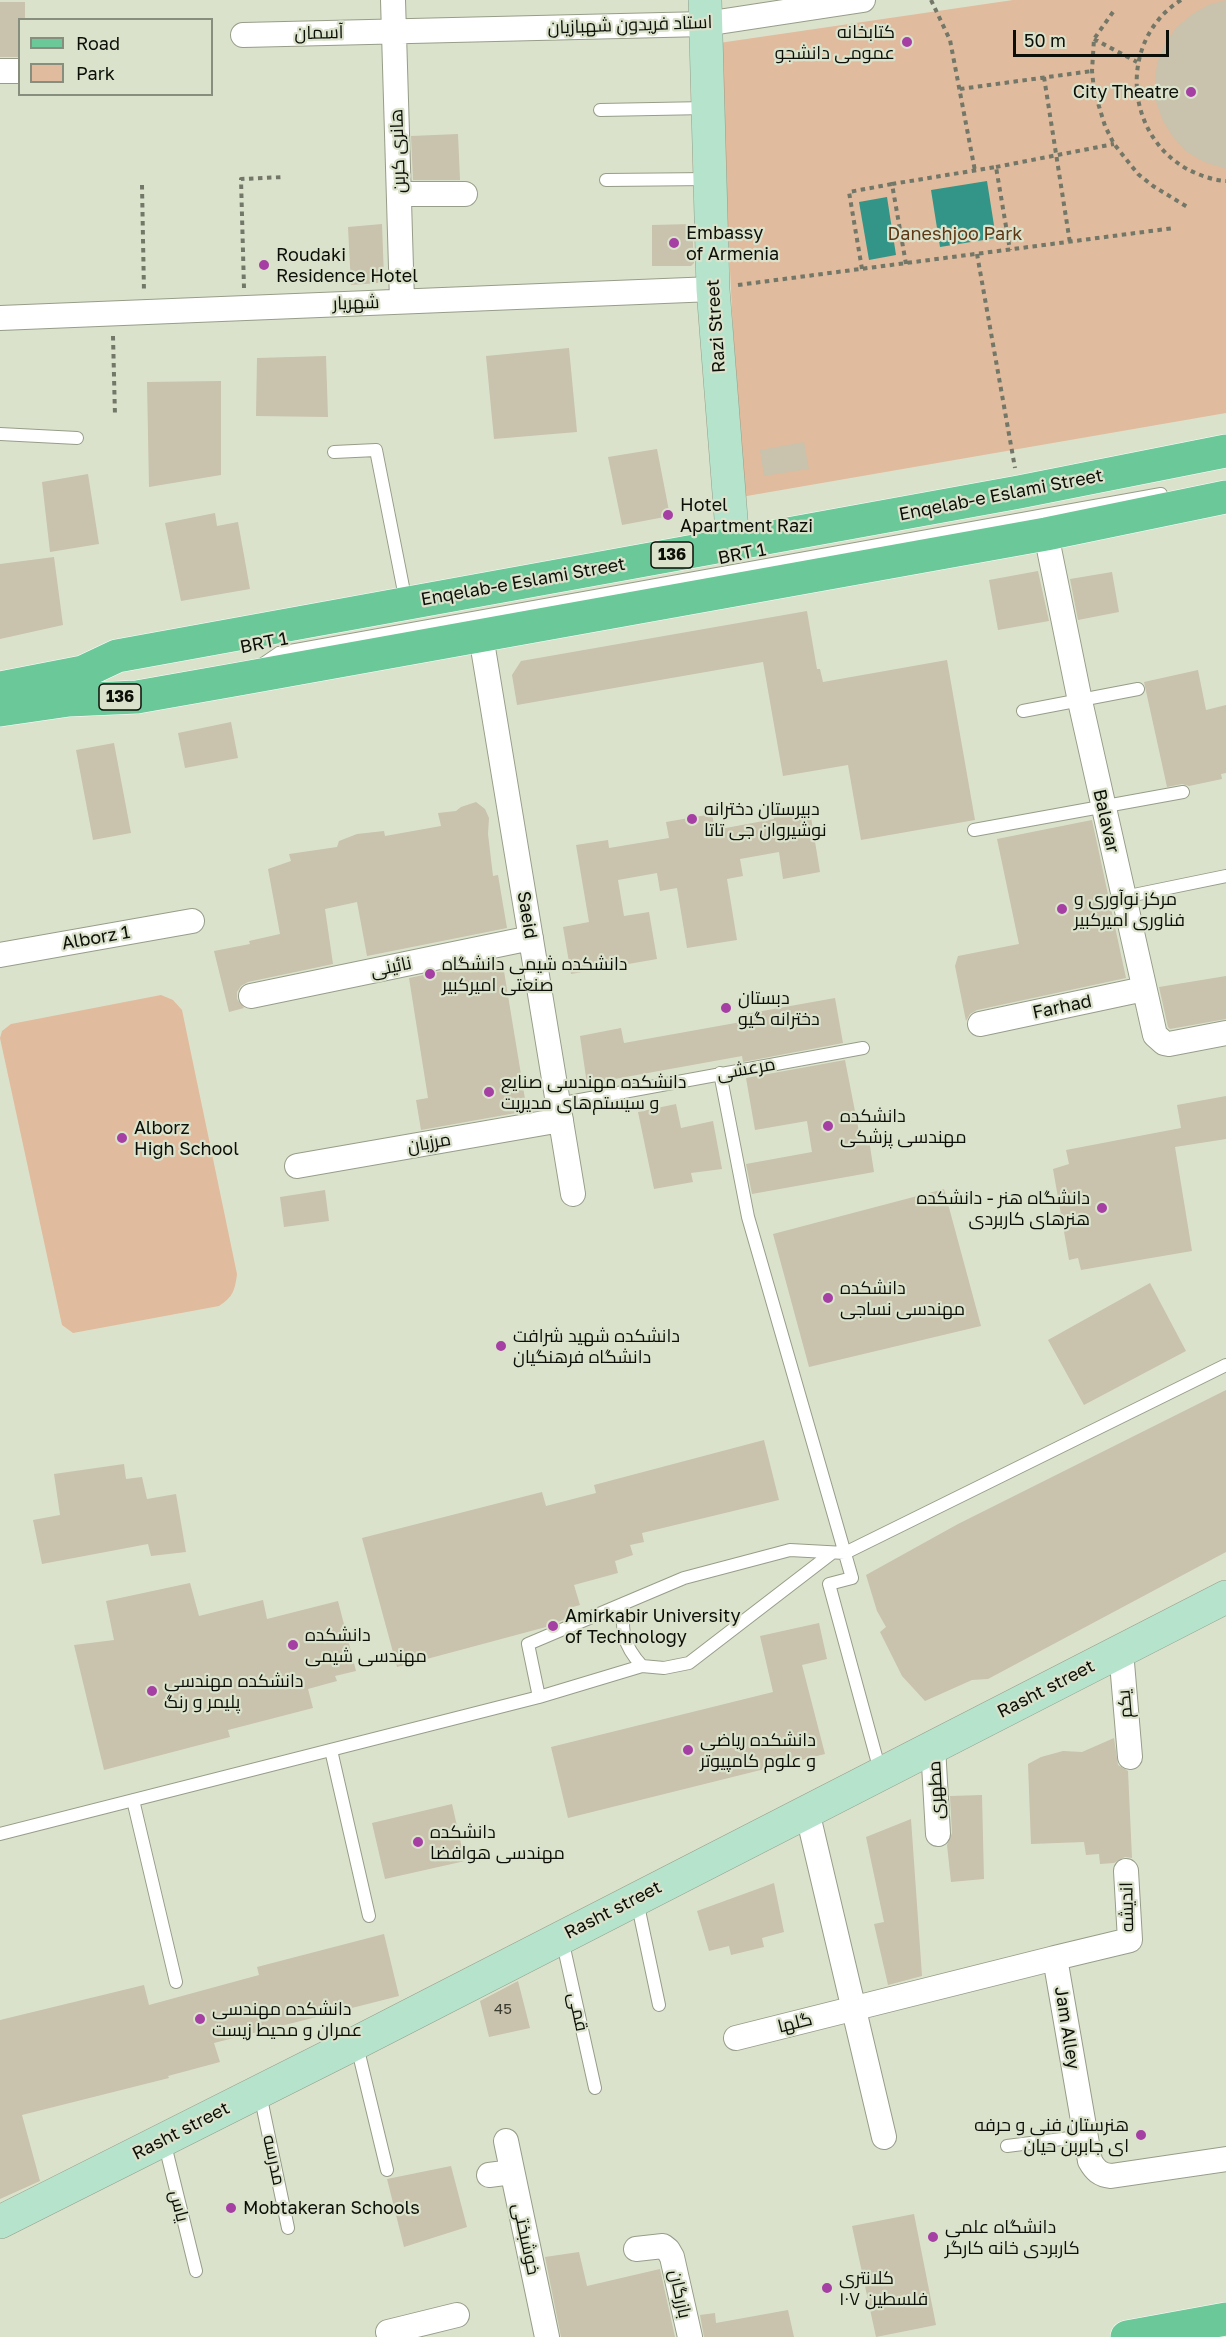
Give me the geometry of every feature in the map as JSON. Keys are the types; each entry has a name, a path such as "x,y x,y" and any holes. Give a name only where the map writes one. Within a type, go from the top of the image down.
{"main road":[{"name":"Enqelab-e Eslami Street","path":"0,688 83,672 117,656 1019,492 1226,451"},
{"name":"136","path":"0,710 69,700 137,697 239,680 1046,534 1226,497"},
{"path":"0,677 117,656"},
{"path":"0,727 71,714 137,697"},
{"path":"1127,2337 1226,2319"}],"street":[{"name":"هانری کربن","path":"393,0 402,301"},
{"name":"استاد فریدون شهبازیان","path":"394,32 864,0"},
{"name":"Razi Street","path":"705,12 713,288 734,544"},
{"name":"آسمان","path":"243,35 394,32"},
{"path":"0,71 18,71"},
{"path":"399,194 465,194"},
{"name":"شهریار","path":"0,318 713,288"},
{"name":"Balavar","path":"1046,534 1103,806 1155,1035 1164,1043 1169,1044 1226,1033"},
{"name":"Saeid","path":"482,636 573,1194"},
{"name":"Alborz 1","path":"0,955 192,921"},
{"name":"نائینی","path":"251,996 531,938"},
{"name":"Farhad","path":"980,1024 1144,989"},
{"name":"مرزبان","path":"297,1166 560,1112"},
{"name":"Rasht street","path":"0,2222 356,2043 1226,1597"},
{"name":"یکم","path":"1121,1651 1130,1757"},
{"name":"مطهری","path":"933,1747 938,1834"},
{"path":"807,1811 884,2137"},
{"name":"اندیشه","path":"1055,1958 1130,1940 1126,1871"},
{"path":"854,2008 1055,1958"},
{"name":"Jam Alley","path":"1055,1958 1085,2136 1090,2161 1094,2168 1103,2175 1226,2159"},
{"name":"گلها","path":"736,2038 854,2008"},
{"name":"خوشبختی","path":"506,2141 501,2174 547,2337"},
{"name":"بازرگان","path":"636,2248 663,2246 668,2250 672,2257 690,2337"},
{"path":"388,2332 424,2330 457,2314"}],"lane":[{"path":"600,110 708,108"},
{"path":"606,180 710,179"},
{"path":"0,434 77,438"},
{"path":"334,452 376,450 406,603"},
{"name":"BRT 1","path":"475,604 1179,473"},
{"name":"BRT 1","path":"239,680 279,653 1179,491"},
{"name":"BRT 1","path":"276,641 299,636"},
{"path":"117,656 158,663"},
{"path":"1023,711 1138,689"},
{"path":"974,830 1183,792"},
{"path":"1124,897 1226,876"},
{"name":"مرعشی","path":"560,1112 720,1073 863,1048"},
{"path":"720,1073 748,1217 839,1553 852,1578 829,1584 881,1774"},
{"path":"0,1834 539,1697 642,1666 664,1668 690,1663 839,1553 1226,1365"},
{"path":"539,1697 528,1644 684,1578 790,1550 839,1553"},
{"path":"623,1604 622,1632 630,1653 642,1666"},
{"path":"331,1750 369,1916"},
{"path":"133,1800 176,1982"},
{"path":"637,1899 659,2005"},
{"name":"قمی","path":"562,1937 595,2088"},
{"path":"356,2043 387,2170"},
{"name":"مدرسه","path":"260,2091 288,2228"},
{"path":"1006,2146 1085,2136"},
{"name":"یاس","path":"163,2140 196,2271"}],"path":[{"path":"931,0 950,40 975,171"},
{"path":"1182,0 1157,21 1145,40 1137,62 1135,85 1138,108 1147,129 1160,148 1177,163 1197,174 1226,181"},
{"path":"1113,12 1095,39 1092,71 1098,109 1114,144 1138,174 1189,208"},
{"path":"1095,39 1137,62"},
{"path":"960,89 1092,71"},
{"path":"1044,77 1070,243"},
{"path":"862,269 849,192 1114,144"},
{"path":"996,167 1010,250"},
{"path":"244,308 242,179 284,177"},
{"path":"892,184 906,264"},
{"path":"142,185 145,312"},
{"path":"713,288 1174,228"},
{"path":"977,254 1019,492"},
{"path":"112,314 115,416"}],"green space":[{"name":"Daneshjoo Park","path":"1013,0 1226,0 1226,413 741,497 719,43"},
{"path":"161,995 173,1000 182,1010 237,1274 235,1284 230,1296 219,1306 73,1333 62,1325 0,1038 2,1031 11,1024"}],"water":[{"path":"987,181 996,238 940,247 931,190"},
{"path":"887,197 896,255 869,260 859,202"}],"building":[{"name":"City Theatre","path":"1226,0 1226,169 1204,162 1187,152 1173,137 1163,121 1156,102 1155,82 1157,63 1165,44 1176,28 1191,15 1208,5"},
{"path":"0,2 25,2 25,18 18,18 18,57 0,57"},
{"path":"458,134 460,180 413,180 411,136"},
{"path":"382,224 384,278 378,283 351,285 348,227"},
{"name":"Embassy of Armenia","path":"692,224 694,263 691,266 652,266 652,225"},
{"path":"569,348 577,432 494,439 486,356"},
{"path":"326,356 328,417 256,416 257,358"},
{"path":"221,381 221,475 149,487 147,382"},
{"path":"804,442 809,469 764,476 760,450"},
{"path":"657,449 670,516 622,525 608,457"},
{"path":"88,474 99,544 50,552 42,482"},
{"path":"215,513 217,526 238,522 250,589 181,601 165,523"},
{"path":"54,557 63,625 0,639 0,564"},
{"path":"1038,571 1049,621 998,630 989,580"},
{"path":"1112,572 1119,612 1078,620 1070,579"},
{"path":"807,611 817,669 820,669 823,682 947,660 975,820 861,840 848,765 783,776 763,662 517,705 512,675 521,661"},
{"path":"1198,670 1206,710 1226,705 1226,773 1221,774 1222,779 1189,786 1182,784 1167,787 1144,682"},
{"path":"231,722 238,758 185,768 178,733"},
{"path":"114,743 131,833 93,840 76,750"},
{"path":"476,802 485,809 489,818 488,834 493,876 498,875 507,928 367,956 357,902 325,909 333,964 248,982 237,992 237,999 244,1008 229,1012 214,951 250,944 249,941 280,934 268,869 291,861 289,854 337,847 339,841 357,834 384,831 385,836 441,826 438,813 456,811"},
{"path":"809,805 820,872 783,879 779,852 740,859 743,876 727,879 737,940 687,948 677,888 660,891 657,873 618,880 624,916 649,912 657,959 571,974 563,927 589,922 576,845 608,840 609,848 669,838 666,822 712,814 715,830 774,819 773,811"},
{"name":"مرکز نوآوری و فناوری امیرکبیر","path":"1092,820 1126,978 977,1010 970,1014 966,1021 955,966 958,956 1019,944 997,839"},
{"path":"502,959 527,1111 421,1130 416,1100 428,1098 409,978"},
{"path":"1226,976 1226,1019 1170,1029 1168,1027 1159,987"},
{"path":"835,998 843,1043 743,1062 742,1056 587,1084 580,1036 621,1028 624,1043 741,1022 740,1015"},
{"name":"دانشکده مهندسی پزشکی","path":"845,1060 861,1142 869,1140 874,1172 752,1194 746,1164 812,1152 807,1121 755,1130 746,1078"},
{"path":"1226,1096 1226,1139 1175,1147 1192,1251 1081,1270 1078,1258 1069,1260 1053,1169 1069,1164 1066,1150 1181,1128 1177,1105"},
{"path":"676,1104 681,1128 713,1121 722,1169 691,1173 693,1182 654,1189 638,1112"},
{"path":"944,1189 981,1326 809,1367 773,1234"},
{"path":"325,1190 329,1221 284,1227 280,1197"},
{"path":"1150,1283 1186,1351 1084,1405 1048,1340"},
{"path":"1226,1390 1226,1552 988,1679 972,1680 925,1701 902,1676 880,1632 886,1627 877,1611 866,1575 958,1524"},
{"path":"764,1440 779,1500 642,1533 644,1542 630,1545 633,1555 615,1561 618,1573 574,1585 580,1605 573,1607 575,1615 546,1627 397,1667 362,1538 542,1492 546,1506 596,1493 594,1485"},
{"path":"124,1464 126,1479 142,1477 147,1499 176,1494 186,1552 151,1556 148,1544 42,1564 33,1520 60,1515 54,1474"},
{"path":"190,1583 199,1616 263,1600 267,1619 338,1601 356,1671 335,1676 337,1681 308,1689 313,1708 228,1730 230,1737 104,1770 74,1645 114,1640 106,1601"},
{"name":"دانشکده ریاضی و علوم کامپیوتر","path":"819,1623 827,1659 802,1665 825,1754 568,1818 551,1747 773,1692 760,1636"},
{"path":"1114,1738 1118,1765 1128,1771 1132,1858 1125,1857 1114,1863 1100,1864 1099,1854 1086,1855 1084,1842 1031,1844 1028,1764 1041,1757 1063,1751 1082,1752"},
{"path":"982,1795 984,1879 951,1882 947,1845 952,1833 950,1796"},
{"name":"دانشکده مهندسی هوافضا","path":"452,1804 465,1861 385,1879 372,1823"},
{"path":"911,1819 922,1976 888,1985 874,1924 884,1922 866,1837"},
{"path":"774,1883 784,1932 762,1938 764,1947 731,1955 729,1946 709,1951 697,1911"},
{"path":"384,1934 399,1996 214,2043 220,2062 168,2076 169,2078 22,2115 40,2181 0,2199 0,2020 144,1985 149,2005 259,1975 257,1967"},
{"path":"518,1981 530,2028 489,2037 480,2001"},
{"path":"451,2166 467,2227 404,2247 387,2179"},
{"path":"914,2214 936,2325 876,2337 852,2226"},
{"path":"579,2252 587,2286 660,2269 675,2337 561,2337 545,2257"},
{"path":"788,2310 794,2337 704,2337 700,2315 715,2313 716,2323"}],"place":[{"name":"کتابخانه عمومی دانشجو","path":"907,42"},
{"name":"City Theatre","path":"1191,92"},
{"name":"Embassy of Armenia","path":"674,243"},
{"name":"Roudaki Residence Hotel","path":"264,265"},
{"name":"Hotel Apartment Razi","path":"668,515"},
{"name":"دبیرستان دخترانه نوشیروان جی تاتا","path":"692,819"},
{"name":"مرکز نوآوری و فناوری امیرکبیر","path":"1062,909"},
{"name":"دانشکده شیمی دانشگاه صنعتی امیرکبیر","path":"430,974"},
{"name":"دبستان دخترانه گیو","path":"726,1008"},
{"name":"دانشکده مهندسی صنایع و سیستم‌های مدیریت","path":"489,1092"},
{"name":"دانشکده مهندسی پزشکی","path":"828,1126"},
{"name":"Alborz High School","path":"122,1138"},
{"name":"دانشگاه هنر - دانشکده هنرهای کاربردی","path":"1102,1208"},
{"name":"دانشکده مهندسی نساجی","path":"828,1298"},
{"name":"دانشکده شهید شرافت دانشگاه فرهنگیان","path":"501,1346"},
{"name":"Amirkabir University of Technology","path":"553,1626"},
{"name":"دانشکده مهندسی شیمی","path":"293,1645"},
{"name":"دانشکده مهندسی پلیمر و رنگ","path":"152,1691"},
{"name":"دانشکده ریاضی و علوم کامپیوتر","path":"688,1750"},
{"name":"دانشکده مهندسی هوافضا","path":"418,1842"},
{"name":"دانشکده مهندسی عمران و محیط زیست","path":"200,2019"},
{"name":"هنرستان فنی و حرفه ای جابربن حیان","path":"1141,2135"},
{"name":"Mobtakeran Schools","path":"231,2208"},
{"name":"دانشگاه علمی کاربردی خانه کارگر","path":"933,2237"},
{"name":"کلانتری ۱۰۷ فلسطین","path":"827,2288"}]}
